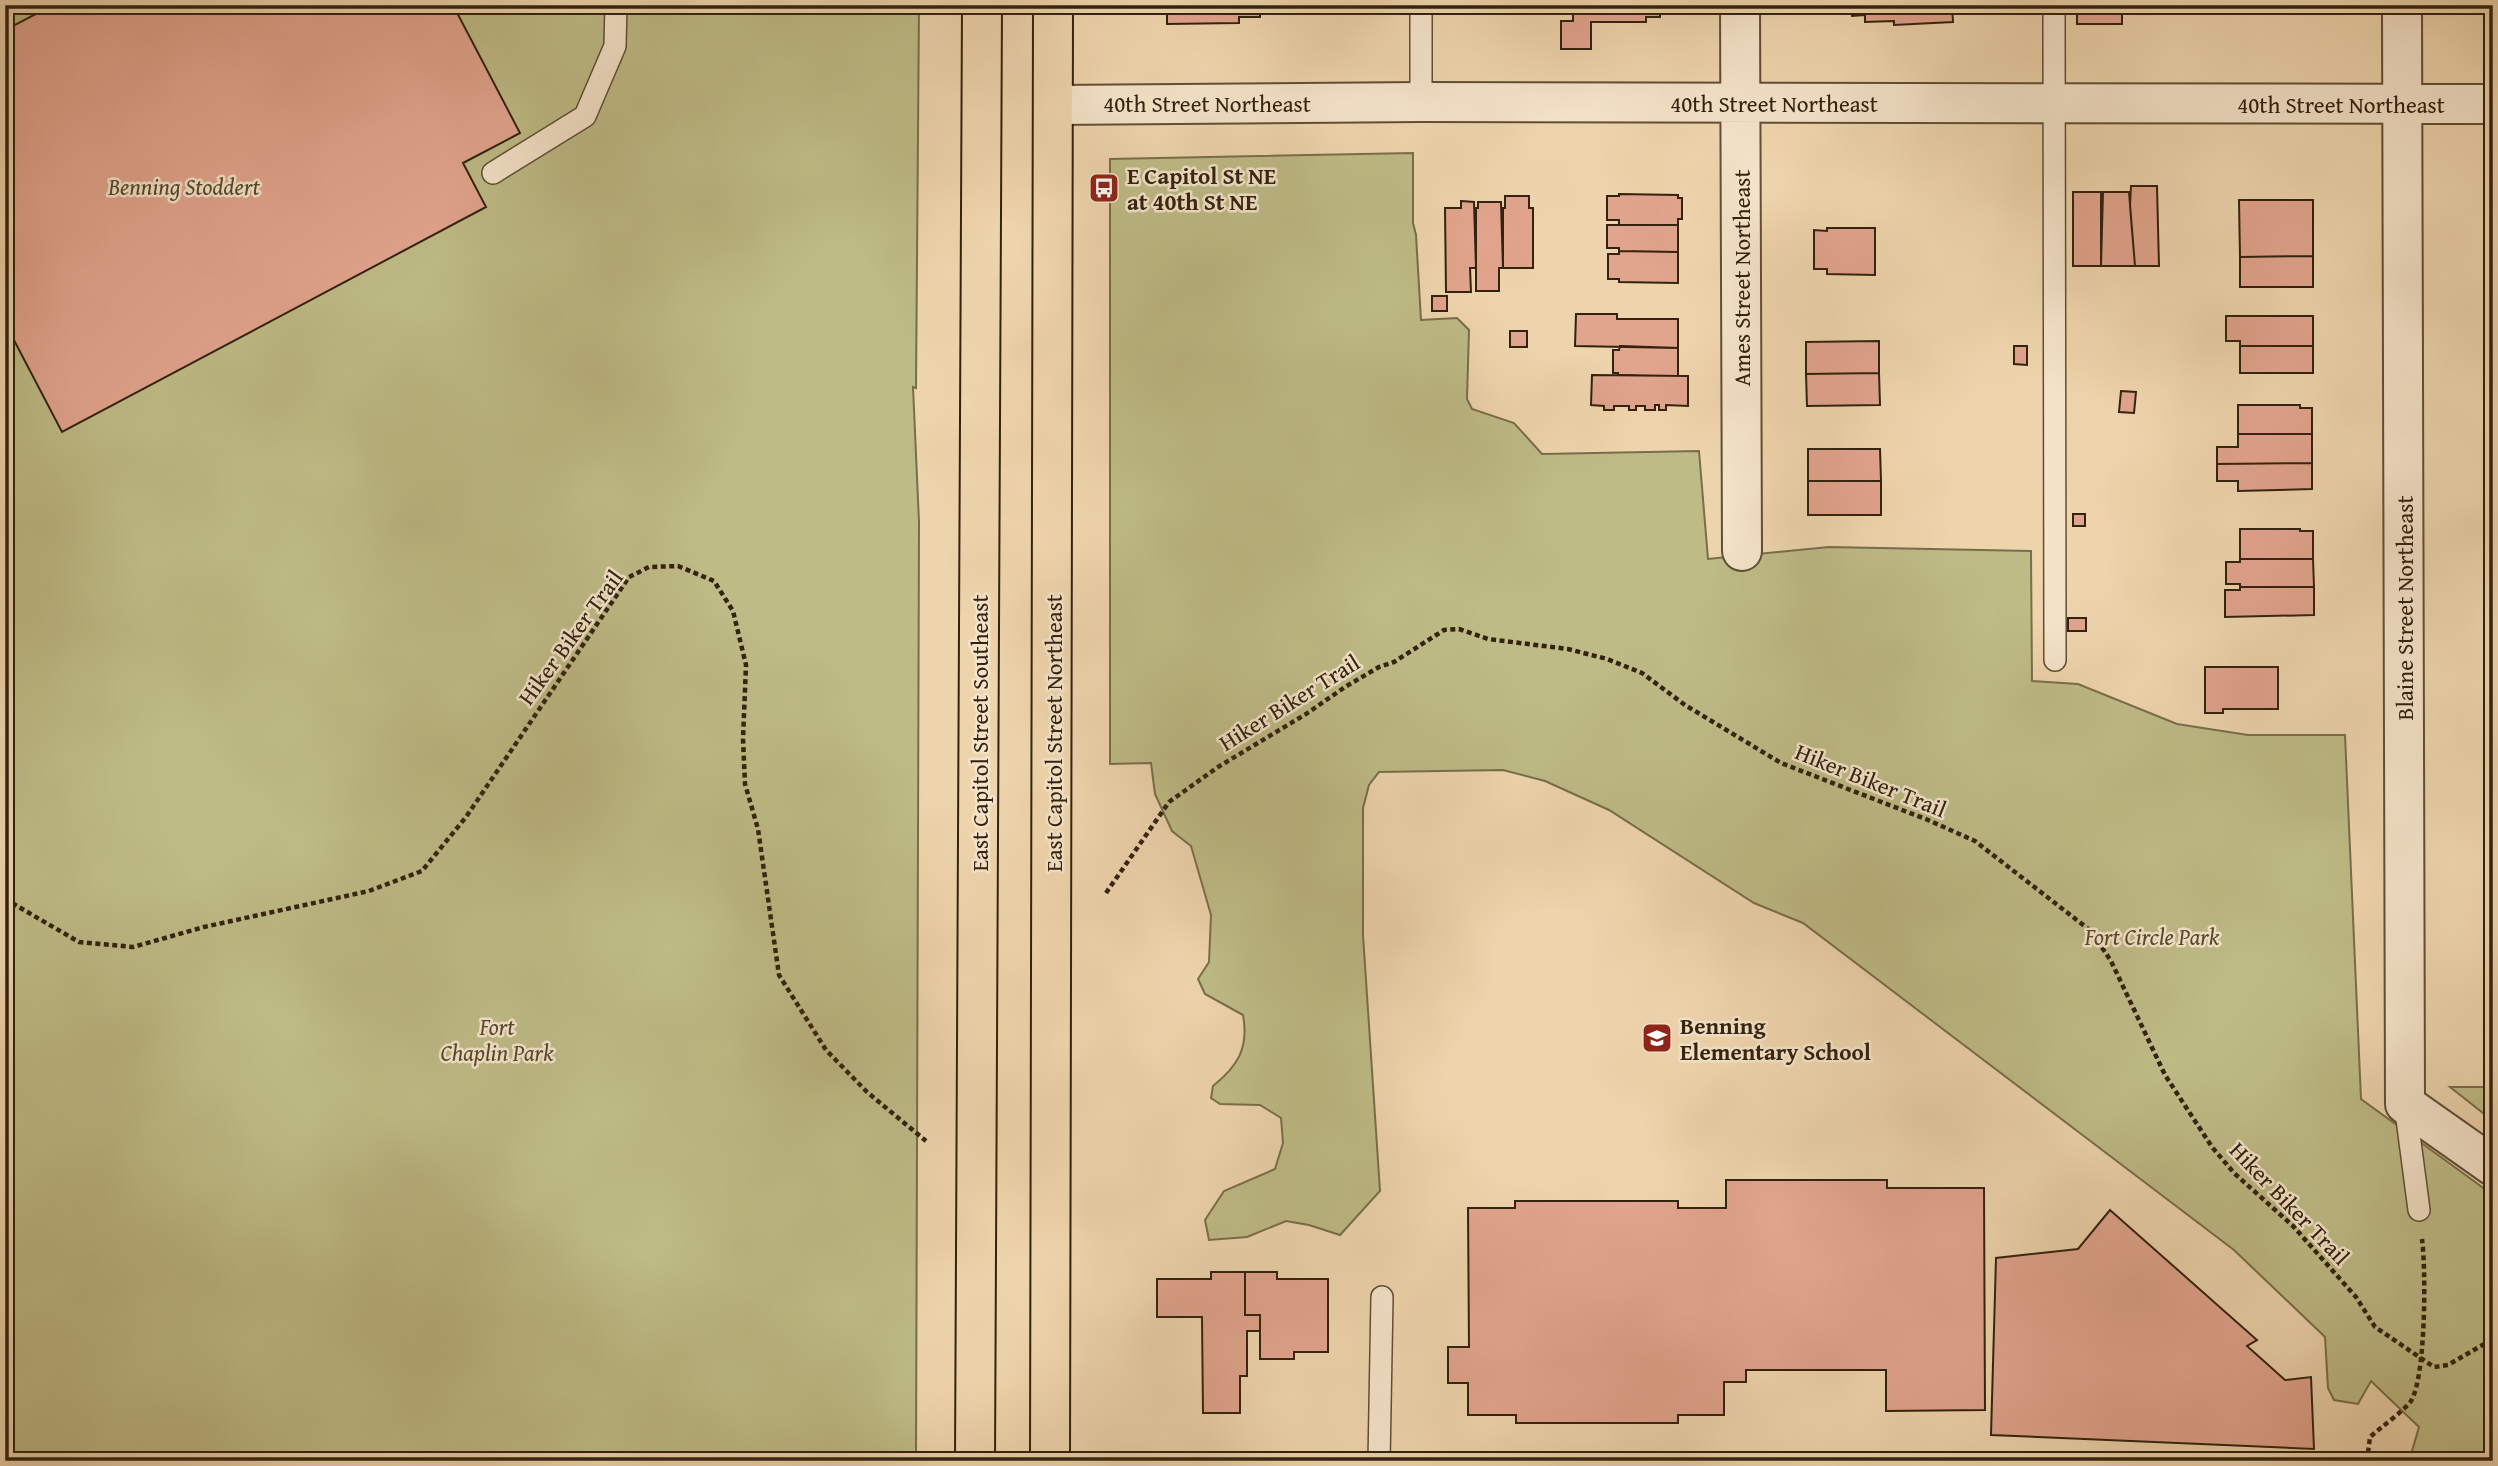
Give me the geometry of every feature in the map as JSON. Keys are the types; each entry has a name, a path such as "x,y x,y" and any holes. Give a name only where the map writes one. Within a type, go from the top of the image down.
{"main road":[{"name":"East Capitol Street Southeast","path":"975,1461 982,5"},
{"name":"East Capitol Street Northeast","path":"1051,1461 1053,5"}],"street":[{"name":"Ames Street Northeast","path":"1740,5 1742,551"},
{"name":"Blaine Street Northeast","path":"2402,5 2405,1104"},
{"name":"40th Street Northeast","path":"1054,105 1421,102 2493,104"},
{"path":"2405,1104 2493,1166"}],"lane":[{"path":"493,173 585,116 615,46 616,5"},
{"path":"1421,5 1421,102"},
{"path":"2054,5 2055,660"},
{"name":"Blaine Street Northeast","path":"2405,1104 2419,1210"},
{"path":"1379,1461 1382,1297"}],"path":[{"path":"5,18 29,5"},
{"name":"Hiker Biker Trail","path":"5,899 79,942 133,947 204,927 369,891 422,871 466,817 629,578 649,567 678,566 714,581 733,611 746,665 743,739 745,784 758,829 779,975 826,1050 867,1092 926,1141"},
{"name":"Hiker Biker Trail","path":"1106,893 1169,802 1345,687 1379,667 1394,662 1444,630 1459,629 1488,639 1567,649 1607,659 1642,673 1685,705 1781,763 1975,841 2091,931 2111,961 2165,1076 2212,1147 2234,1173 2293,1226 2356,1297 2375,1327 2434,1367 2448,1365 2493,1339"},
{"path":"2367,1461 2370,1437 2411,1401 2421,1357 2425,1258 2419,1210"}],"green space":[{"name":"Fort Chaplin Park","path":"5,5 919,5 916,388 913,387 919,522 916,1461 5,1461"},
{"name":"Fort Circle Park","path":"1413,153 1413,223 1421,320 1457,318 1469,330 1467,399 1472,409 1514,423 1542,454 1699,451 1708,559 1829,547 2031,551 2032,681 2078,684 2177,724 2248,735 2345,735 2361,1099 2493,1195 2493,1461 2414,1461 2412,1451 2419,1427 2371,1381 2358,1404 2334,1400 2328,1388 2325,1337 2234,1250 1803,923 1754,903 1609,810 1545,781 1503,770 1379,772 1369,785 1363,808 1363,935 1380,1191 1340,1235 1286,1221 1247,1237 1209,1240 1205,1220 1224,1191 1275,1169 1283,1143 1281,1118 1260,1105 1220,1104 1211,1098 1213,1086 1229,1071 1240,1055 1244,1037 1243,1015 1205,994 1198,979 1209,962 1211,915 1191,846 1172,831 1155,794 1151,763 1110,764 1110,159"},
{"path":"2450,1087 2493,1087 2493,1121"}],"building":[{"path":"53,5 453,5 520,133 463,163 486,207 62,432 5,323 5,30"},
{"path":"1167,5 1260,5 1260,17 1239,17 1239,23 1167,24"},
{"path":"1573,5 1660,5 1660,17 1646,17 1646,22 1591,22 1591,49 1561,49 1561,21 1573,21"},
{"path":"1852,5 1952,5 1953,22 1894,25 1894,21 1865,22 1865,15 1852,16"},
{"path":"2077,5 2122,5 2122,24 2077,24"},
{"path":"2488,183 2493,183 2493,217 2487,217"},
{"path":"2131,186 2157,186 2159,266 2135,266"},
{"path":"2073,192 2101,192 2101,266 2073,266"},
{"path":"2103,192 2129,192 2135,266 2101,266"},
{"path":"1678,195 1678,198 1682,198 1682,219 1678,219 1678,225 1619,225 1619,220 1607,220 1607,196"},
{"path":"1505,196 1529,196 1529,208 1533,208 1533,268 1503,268"},
{"path":"2239,200 2313,200 2313,256 2240,257"},
{"path":"1461,201 1474,202 1476,268 1470,268 1471,292 1446,292 1445,208 1461,208"},
{"path":"1478,202 1501,202 1503,268 1499,268 1499,291 1476,291"},
{"path":"2487,217 2493,217 2493,250 2487,250"},
{"path":"1607,225 1678,225 1678,252 1619,251 1619,248 1607,248"},
{"path":"1827,228 1875,228 1875,275 1827,274 1827,269 1814,269 1814,230 1827,231"},
{"path":"2487,250 2493,250 2493,282 2486,282"},
{"path":"1619,251 1678,252 1678,283 1619,282 1619,279 1608,279 1608,254 1619,254"},
{"path":"2313,256 2313,287 2240,287 2240,257"},
{"path":"1432,296 1447,296 1447,311 1432,311"},
{"path":"1576,314 1617,314 1617,319 1678,319 1678,348 1575,346"},
{"path":"2226,316 2313,316 2313,346 2240,346 2240,341 2226,341"},
{"path":"2486,321 2493,321 2493,350 2486,350"},
{"path":"1510,331 1527,331 1527,347 1510,347"},
{"path":"1879,341 1879,373 1806,374 1806,342"},
{"path":"1620,346 1678,348 1678,376 1613,373 1613,350 1619,350"},
{"path":"2014,346 2027,346 2027,365 2014,364"},
{"path":"2240,346 2313,346 2313,373 2240,373"},
{"path":"1879,373 1880,405 1807,406 1806,374"},
{"path":"1592,375 1688,376 1688,406 1666,405 1666,410 1659,410 1659,405 1655,405 1655,410 1645,410 1645,406 1636,406 1636,410 1629,410 1629,406 1614,406 1614,410 1604,410 1604,406 1591,405"},
{"path":"2121,391 2136,392 2134,413 2119,412"},
{"path":"2238,405 2300,405 2300,408 2312,408 2312,434 2238,434"},
{"path":"2238,434 2312,434 2312,463 2217,464 2217,447 2238,447"},
{"path":"2488,445 2493,445 2493,470 2488,470"},
{"path":"1808,449 1880,449 1881,481 1808,481"},
{"path":"2312,463 2312,489 2238,491 2238,481 2217,481 2217,464"},
{"path":"2488,470 2493,470 2493,499 2488,499"},
{"path":"1808,481 1881,481 1881,515 1808,515"},
{"path":"2073,514 2085,514 2085,526 2073,526"},
{"path":"2488,524 2493,524 2493,548 2488,548"},
{"path":"2240,529 2313,531 2313,559 2240,559"},
{"path":"2240,559 2313,559 2314,587 2240,587 2240,584 2226,584 2226,562 2240,562"},
{"path":"2240,587 2314,587 2314,615 2225,617 2225,590 2240,590"},
{"path":"2488,610 2493,610 2493,637 2488,637"},
{"path":"2068,618 2086,618 2086,631 2068,631"},
{"path":"2488,637 2493,637 2493,666 2488,666"},
{"path":"2488,666 2493,666 2493,694 2488,694"},
{"path":"2205,667 2278,667 2278,709 2223,709 2223,713 2205,713"},
{"path":"2488,734 2493,734 2493,761 2488,761"},
{"path":"2488,761 2493,761 2493,790 2488,790"},
{"path":"2488,790 2493,790 2493,818 2488,818"},
{"path":"2489,858 2493,858 2493,884 2489,884"},
{"path":"2488,888 2493,888 2493,913 2488,913"},
{"path":"2488,913 2493,913 2493,942 2488,942"},
{"path":"2488,981 2493,981 2493,1008 2488,1008"},
{"path":"2488,1008 2493,1008 2493,1038 2488,1039"},
{"path":"2493,1038 2493,1066 2488,1066 2488,1039"},
{"path":"1726,1180 1887,1180 1887,1188 1984,1188 1985,1410 1886,1411 1886,1370 1746,1370 1746,1382 1724,1382 1724,1415 1678,1415 1678,1423 1516,1423 1516,1415 1468,1415 1468,1383 1448,1383 1448,1347 1469,1347 1468,1208 1515,1208 1515,1201 1678,1201 1678,1208 1726,1208"},
{"path":"2110,1210 2257,1340 2247,1346 2285,1380 2311,1377 2314,1449 1991,1435 1996,1258 2078,1249"},
{"path":"1211,1272 1245,1272 1245,1315 1260,1315 1260,1331 1247,1331 1247,1376 1240,1376 1240,1413 1203,1413 1202,1317 1157,1317 1157,1279 1211,1279"},
{"path":"1245,1272 1277,1272 1277,1279 1328,1279 1328,1352 1294,1352 1294,1359 1260,1359 1260,1315 1245,1315"}],"place":[{"name":"E Capitol St NE at 40th St NE","path":"1104,188"},
{"name":"Benning Elementary School","path":"1657,1038"}],"park label":[{"name":"Benning Stoddert","path":"184,186"}]}
